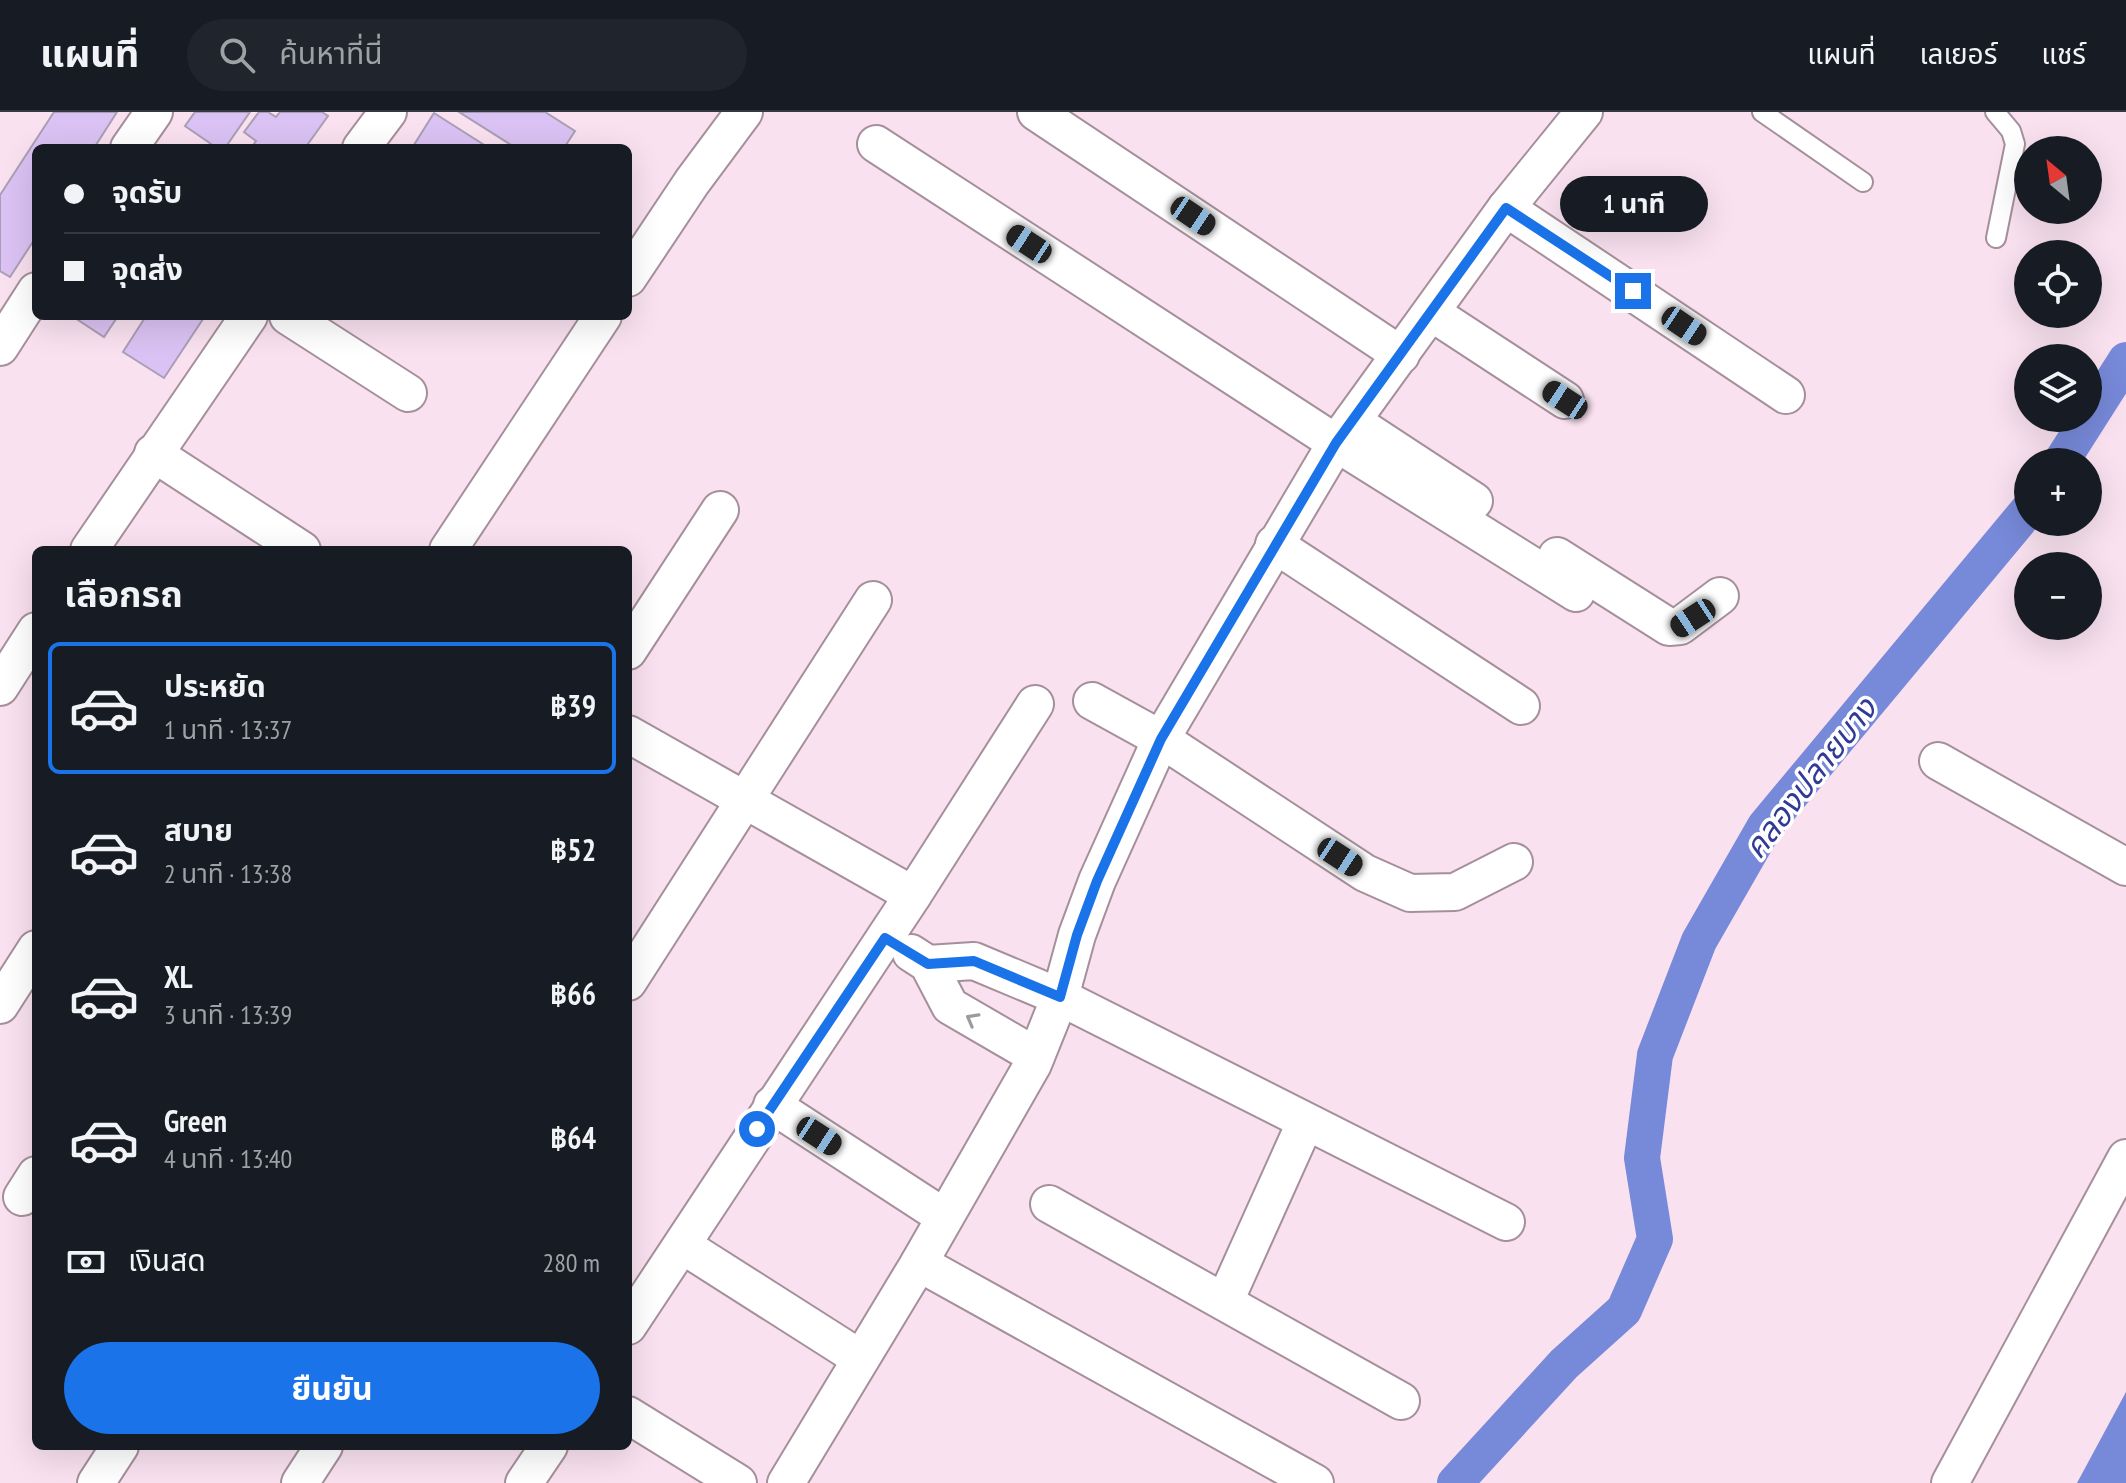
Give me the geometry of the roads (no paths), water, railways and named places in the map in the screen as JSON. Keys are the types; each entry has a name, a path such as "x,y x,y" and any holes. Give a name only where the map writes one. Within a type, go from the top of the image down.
{"street":[{"path":"364,144 388,112"},
{"path":"632,272 692,182 744,112"},
{"path":"1036,112 1401,355"},
{"path":"790,1482 1036,1056 1060,997 1077,935 1097,881 1161,739 1274,544 1344,432 1506,208 1584,112"},
{"path":"876,144 1344,432 1669,627 1680,626 1720,596"},
{"path":"1506,208 1786,395"},
{"path":"0,347 32,297"},
{"path":"1432,313 1565,400"},
{"path":"92,546 246,320"},
{"path":"294,320 408,393"},
{"path":"451,546 600,320"},
{"path":"1344,432 1576,593"},
{"path":"153,453 296,546"},
{"path":"632,645 720,510"},
{"path":"1274,544 1521,706"},
{"path":"632,976 873,600"},
{"path":"0,687 32,637"},
{"path":"1092,701 1161,739 1365,873 1410,893 1455,892 1514,862"},
{"path":"632,1320 885,938 1035,704"},
{"path":"632,736 913,895"},
{"path":"1938,761 2126,867"},
{"path":"885,938 928,964 950,1006 1036,1056"},
{"path":"0,1005 32,955"},
{"path":"928,964 974,961 1060,997 1506,1222"},
{"path":"772,1105 935,1211"},
{"path":"1225,1301 1305,1123"},
{"path":"1950,1483 2126,1158"},
{"path":"1049,1204 1401,1401"},
{"path":"682,1245 847,1350"},
{"path":"919,1263 1315,1483"},
{"path":"632,1417 738,1483"},
{"path":"96,1483 117,1450"},
{"path":"300,1483 321,1450"},
{"path":"524,1483 546,1450"}],"lane":[{"path":"1762,112 1863,182"},
{"path":"1995,112 2011,131 2015,144 1996,238"}],"water":[{"path":"2126,1392 2126,1483 2077,1483"}],"waterway":[{"name":"คลองปลายบาง","path":"2070,448 2126,360"},
{"name":"คลองปลายบาง","path":"1455,1483 1564,1364 1624,1310 1655,1239 1642,1158 1655,1055 1699,941 1765,826 2014,527"}]}
